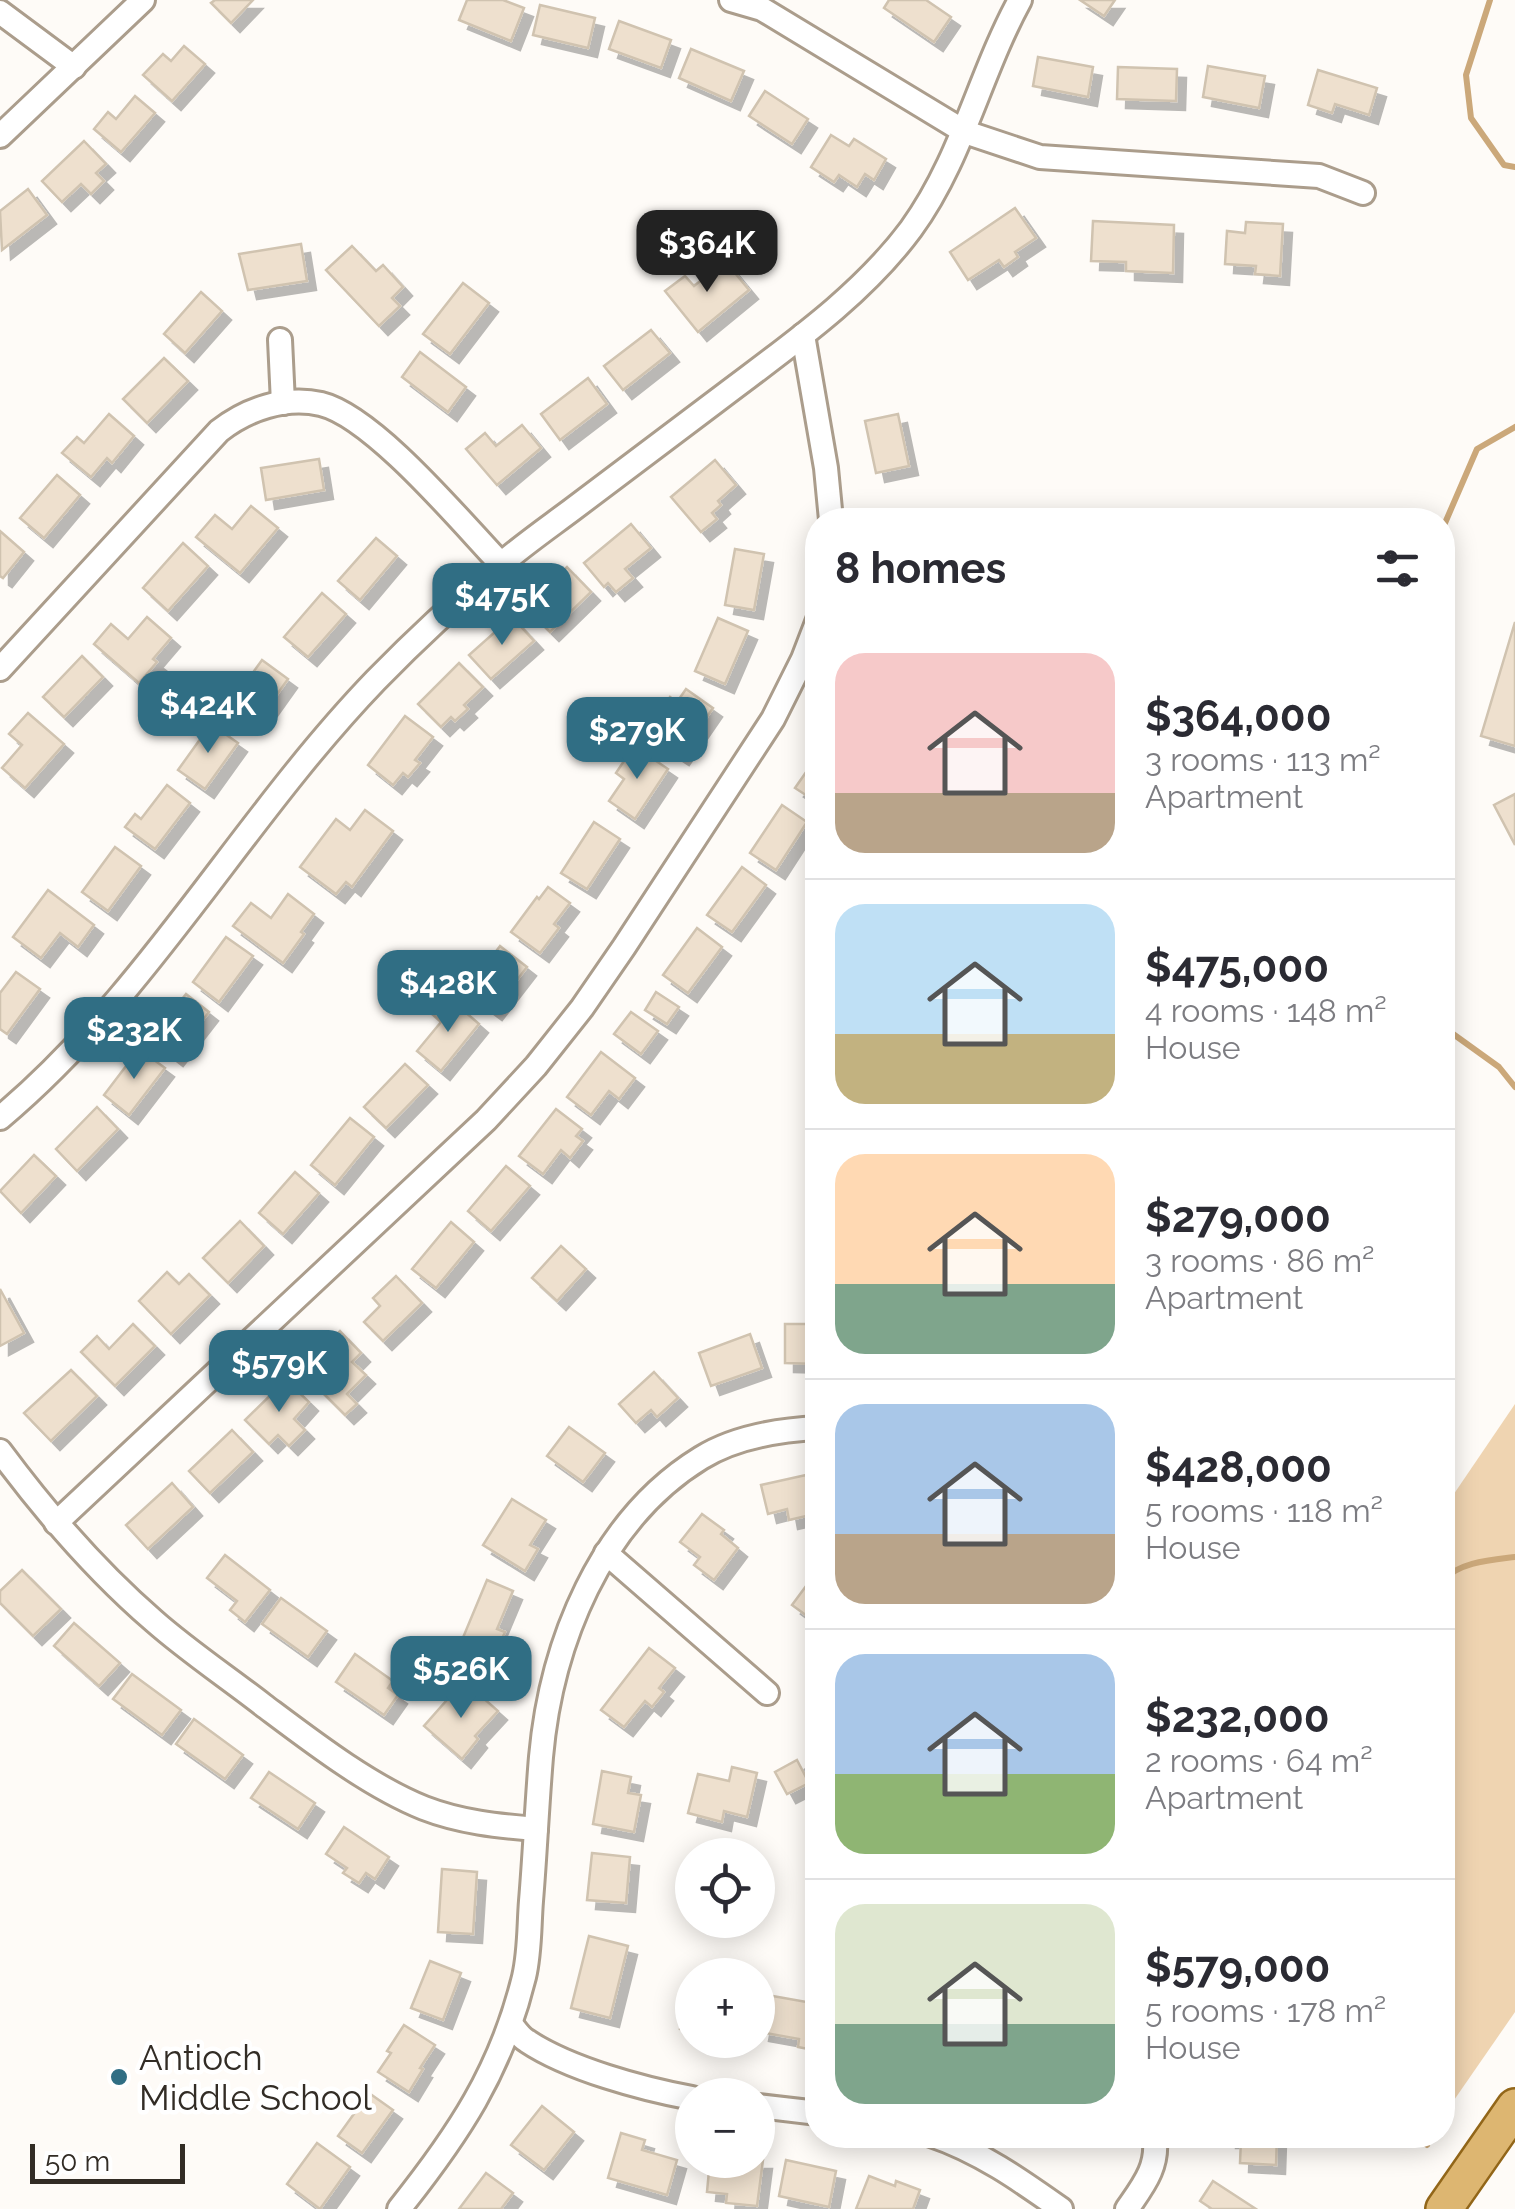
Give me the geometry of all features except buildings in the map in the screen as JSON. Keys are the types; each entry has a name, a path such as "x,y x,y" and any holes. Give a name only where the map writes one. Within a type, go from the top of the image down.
{"main road":[{"path":"1444,2209 1515,2108"}],"street":[{"path":"0,136 142,0"},
{"path":"732,0 762,10 965,132 1040,157 1319,176 1363,194"},
{"path":"0,1118 75,1048 123,995 310,755 412,644 501,564 802,335 871,273 909,231 933,196 965,132 1020,0"},
{"path":"0,12 74,67"},
{"path":"802,335 830,508"},
{"path":"280,340 284,403"},
{"path":"0,669 219,431 256,409 284,403 326,405 378,438 501,564"},
{"path":"56,1523 486,1120 536,1066 624,947 773,718 805,656"},
{"path":"398,2209 466,2120 511,2024 527,1962 542,1752 552,1692 576,1613 590,1582 606,1553 648,1501 702,1457 766,1434 805,1430"},
{"path":"0,1451 56,1523 157,1624 304,1736 395,1796 427,1809 494,1826 536,1829"},
{"path":"606,1553 767,1693"},
{"path":"511,2024 524,2040 573,2064 675,2094"},
{"path":"775,2108 805,2111"},
{"path":"964,2148 1061,2209"},
{"path":"1127,2209 1152,2170 1155,2148"}],"shaded area":[{"path":"1515,1404 1515,2012 1455,2099 1455,1492"}],"waterway":[{"path":"1490,0 1466,75 1471,118 1504,165 1515,167"},
{"path":"1452,508 1477,449 1515,427"},
{"path":"1455,1035 1499,1067 1515,1087"},
{"path":"1455,1572 1486,1561 1515,1557"}],"place":[{"name":"Antioch Middle School","path":"119,2077"}]}
